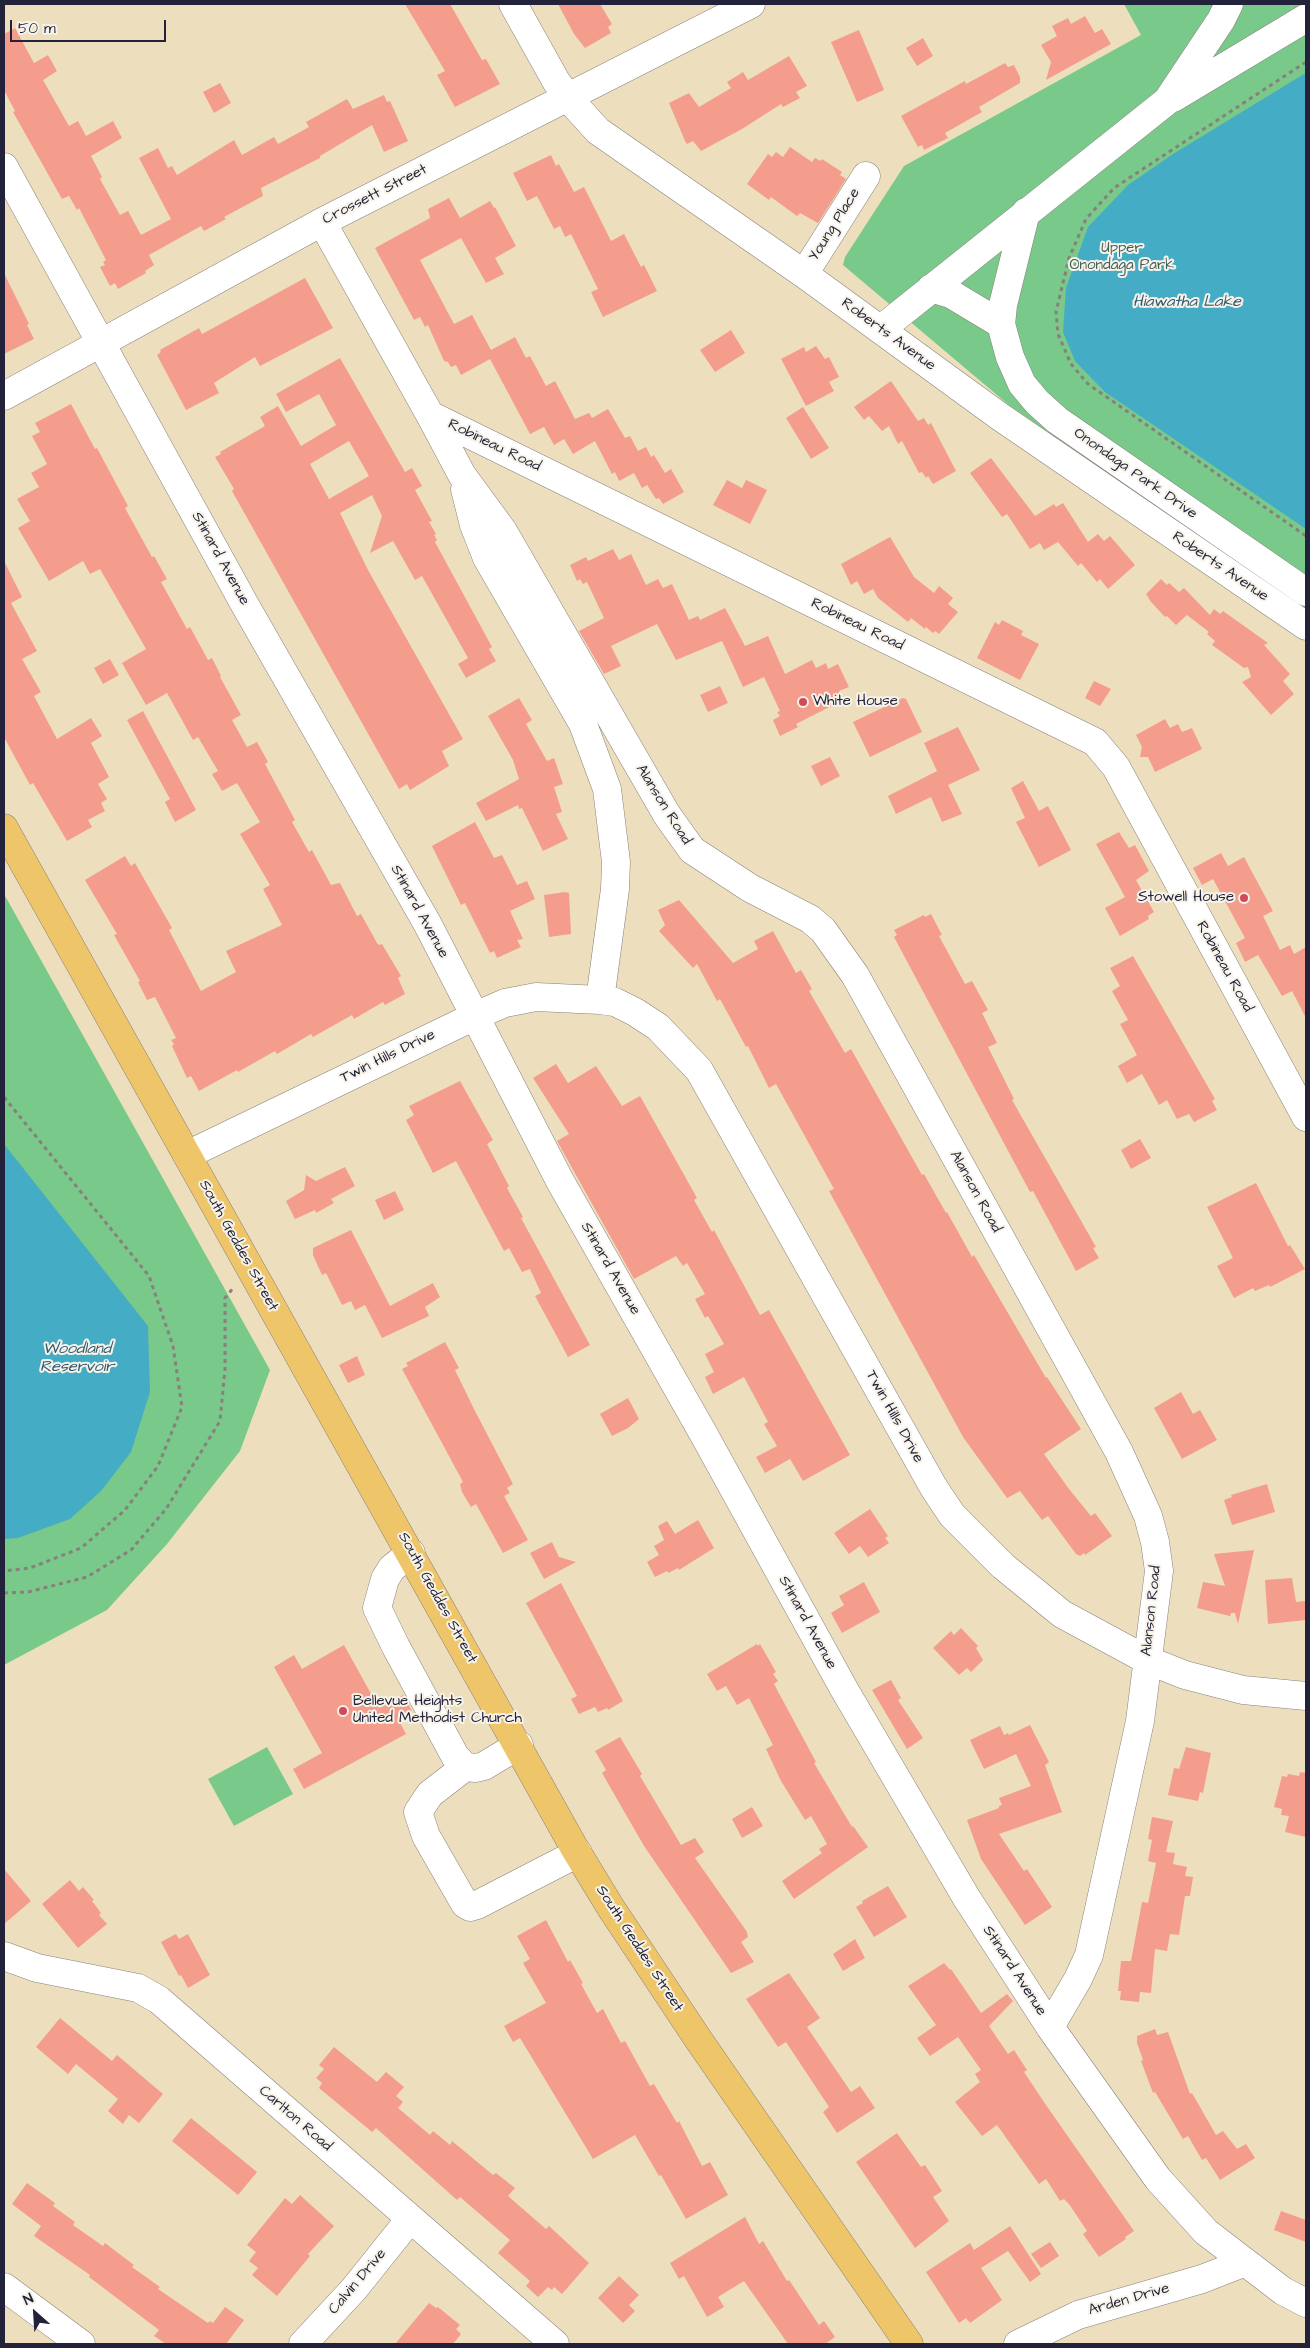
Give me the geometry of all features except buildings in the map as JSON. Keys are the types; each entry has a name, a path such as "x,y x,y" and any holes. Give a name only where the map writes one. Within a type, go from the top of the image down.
{"main road":[{"name":"South Geddes Street","path":"4,828 578,1853 611,1908 698,2039 909,2344"}],"street":[{"name":"Roberts Avenue","path":"513,4 556,81 568,98 598,131 804,274 999,416 1306,626"},
{"name":"Crossett Street","path":"4,396 322,222 751,4"},
{"path":"1167,101 1221,20 1229,4"},
{"path":"881,329 1167,101 1306,18"},
{"name":"Stinard Avenue","path":"4,167 245,605 427,923 560,1181 698,1424 844,1690 966,1897 1050,2027 1158,2179 1206,2232 1243,2263 1282,2291 1306,2303"},
{"name":"Young Place","path":"804,274 866,176"},
{"name":"Onondaga Park Drive","path":"1026,212 1002,305 1001,324 1010,357 1022,384 1036,402 1057,420 1306,592"},
{"name":"Robineau Road","path":"322,222 430,415 1095,742 1116,766 1306,1117"},
{"path":"931,288 951,294 1001,324"},
{"name":"Alanson Road","path":"430,415 462,475 502,531 667,815 692,850 750,888 810,920 823,930 855,975 1119,1452 1148,1516 1155,1542 1159,1571 1146,1660 1140,1721 1089,1955 1078,1979 1050,2027"},
{"name":"Alanson Road","path":"462,475 474,525 487,558 582,724 607,789 616,862 615,889 600,1000"},
{"name":"Twin Hills Drive","path":"187,1155 475,1016 505,1004 536,997 615,1002 635,1012 658,1028 698,1070 934,1488 952,1515 1003,1566 1062,1614 1146,1660 1185,1675 1243,1690 1306,1696"},
{"path":"411,1553 392,1568 381,1591 377,1608 455,1756 465,1768"},
{"path":"518,1745 484,1766 465,1768 430,1794 418,1812 426,1836 465,1904 470,1907 578,1853"},
{"name":"Carlton Road","path":"4,1956 37,1968 138,1988 158,2000 555,2344"},
{"name":"Calvin Drive","path":"303,2344 354,2289 410,2219"},
{"name":"Arden Drive","path":"1018,2344 1078,2315 1202,2279 1243,2263"},
{"path":"4,2287 81,2344"}],"path":[{"path":"1306,62 1114,188 1086,220 1069,258 1056,312 1058,334 1071,364 1088,384 1306,536"},
{"path":"4,1097 149,1276 173,1346 182,1407 158,1466 124,1510 82,1548 30,1568 4,1570"},
{"path":"4,1593 28,1592 87,1577 131,1550 166,1509 220,1421 225,1369 225,1298 250,1267"}],"green space":[{"name":"Upper Onondaga Park","path":"1124,4 1306,4 1306,609 1010,406 843,265 845,257 904,166 1141,35"},
{"path":"4,894 270,1370 240,1451 167,1544 107,1610 4,1665"},
{"path":"267,1747 293,1794 234,1826 208,1779"}],"water":[{"name":"Hiawatha Lake","path":"1304,74 1306,75 1306,529 1105,392 1075,361 1063,332 1066,288 1088,227 1128,185 1173,154"},
{"name":"Woodland Reservoir","path":"4,1144 148,1326 150,1392 131,1452 101,1491 70,1519 18,1538 4,1539"}],"place":[{"name":"White House","path":"803,702"},
{"name":"Stowell House","path":"1244,898"},
{"name":"Bellevue Heights United Methodist Church","path":"343,1711"}]}
